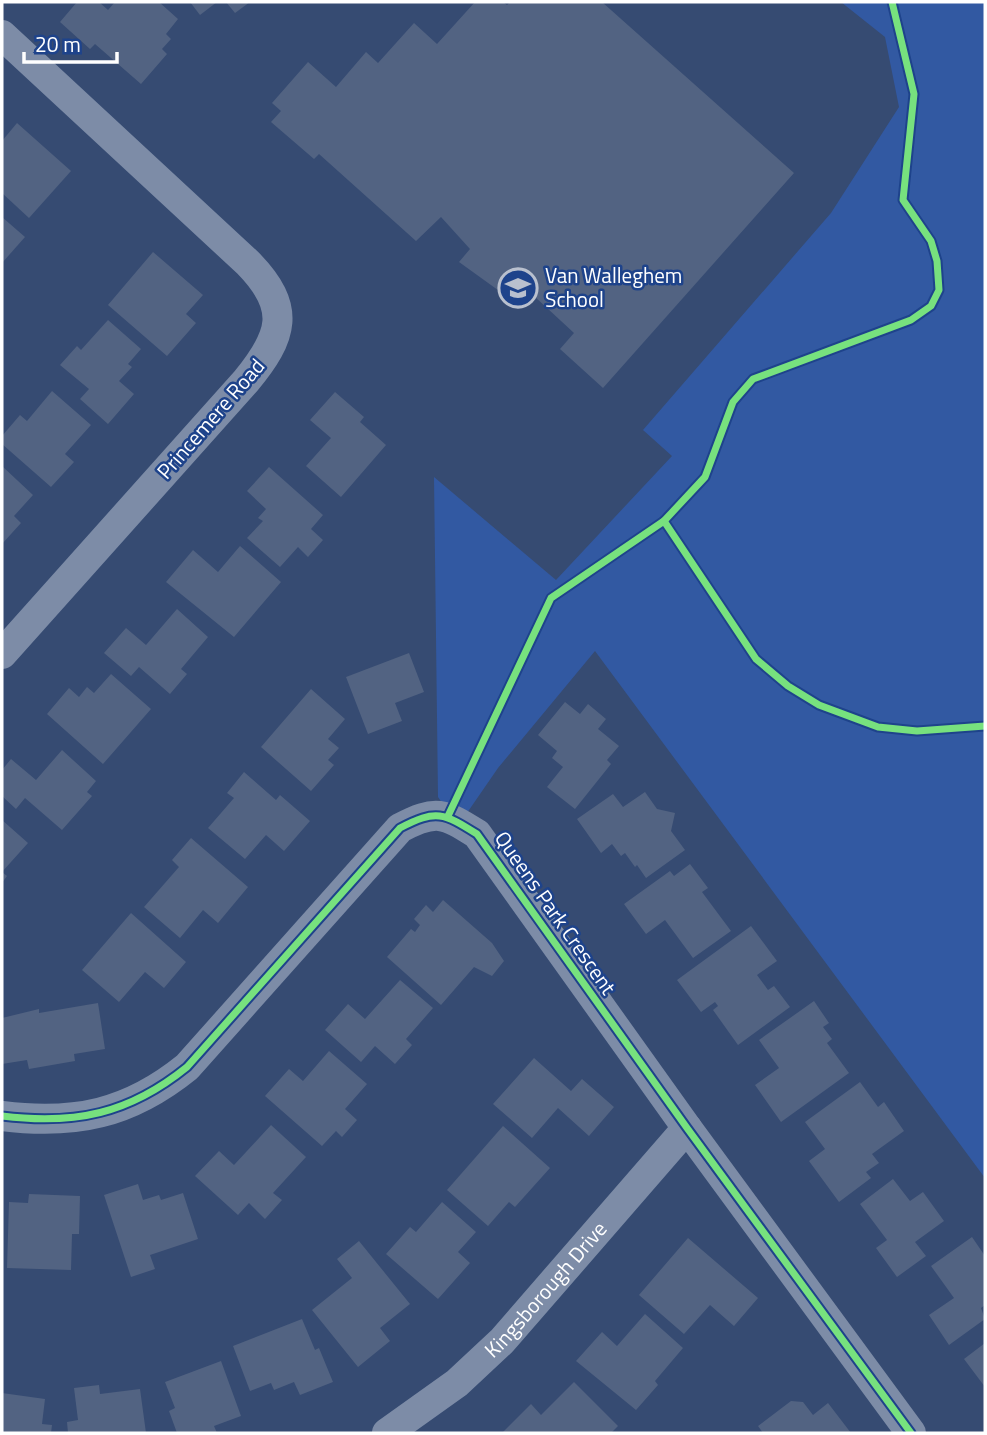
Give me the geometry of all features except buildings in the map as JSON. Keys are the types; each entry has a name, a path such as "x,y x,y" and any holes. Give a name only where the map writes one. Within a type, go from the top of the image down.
{"street":[{"name":"Princemere Road","path":"2,35 248,263 265,281 279,311 276,335 265,358 2,654"},
{"name":"Queens Park Crescent","path":"2,1116 58,1120 108,1113 158,1090 187,1067 400,828 424,815 449,816 477,834 687,1128 911,1433"},
{"name":"Kingsborough Drive","path":"387,1433 457,1383 502,1341 687,1128"}],"shaded area":[{"path":"841,2 985,2 985,1178 595,651 498,768 458,826 438,797 434,477 556,580 672,456 643,430 831,213 899,107 885,37"}],"cycle path":[{"path":"448,816 551,598 664,521 705,477 733,402 753,379 911,320 931,306 939,290 937,261 931,241 903,200 914,94 892,2"},
{"path":"664,521 756,659 788,686 819,705 878,727 917,731 985,726"},
{"path":"2,1116 54,1119 77,1117 122,1106 165,1083 187,1067 400,828 431,816 448,818 477,834 687,1128 911,1433"}],"place":[{"name":"Van Walleghem School","path":"518,288"}]}
